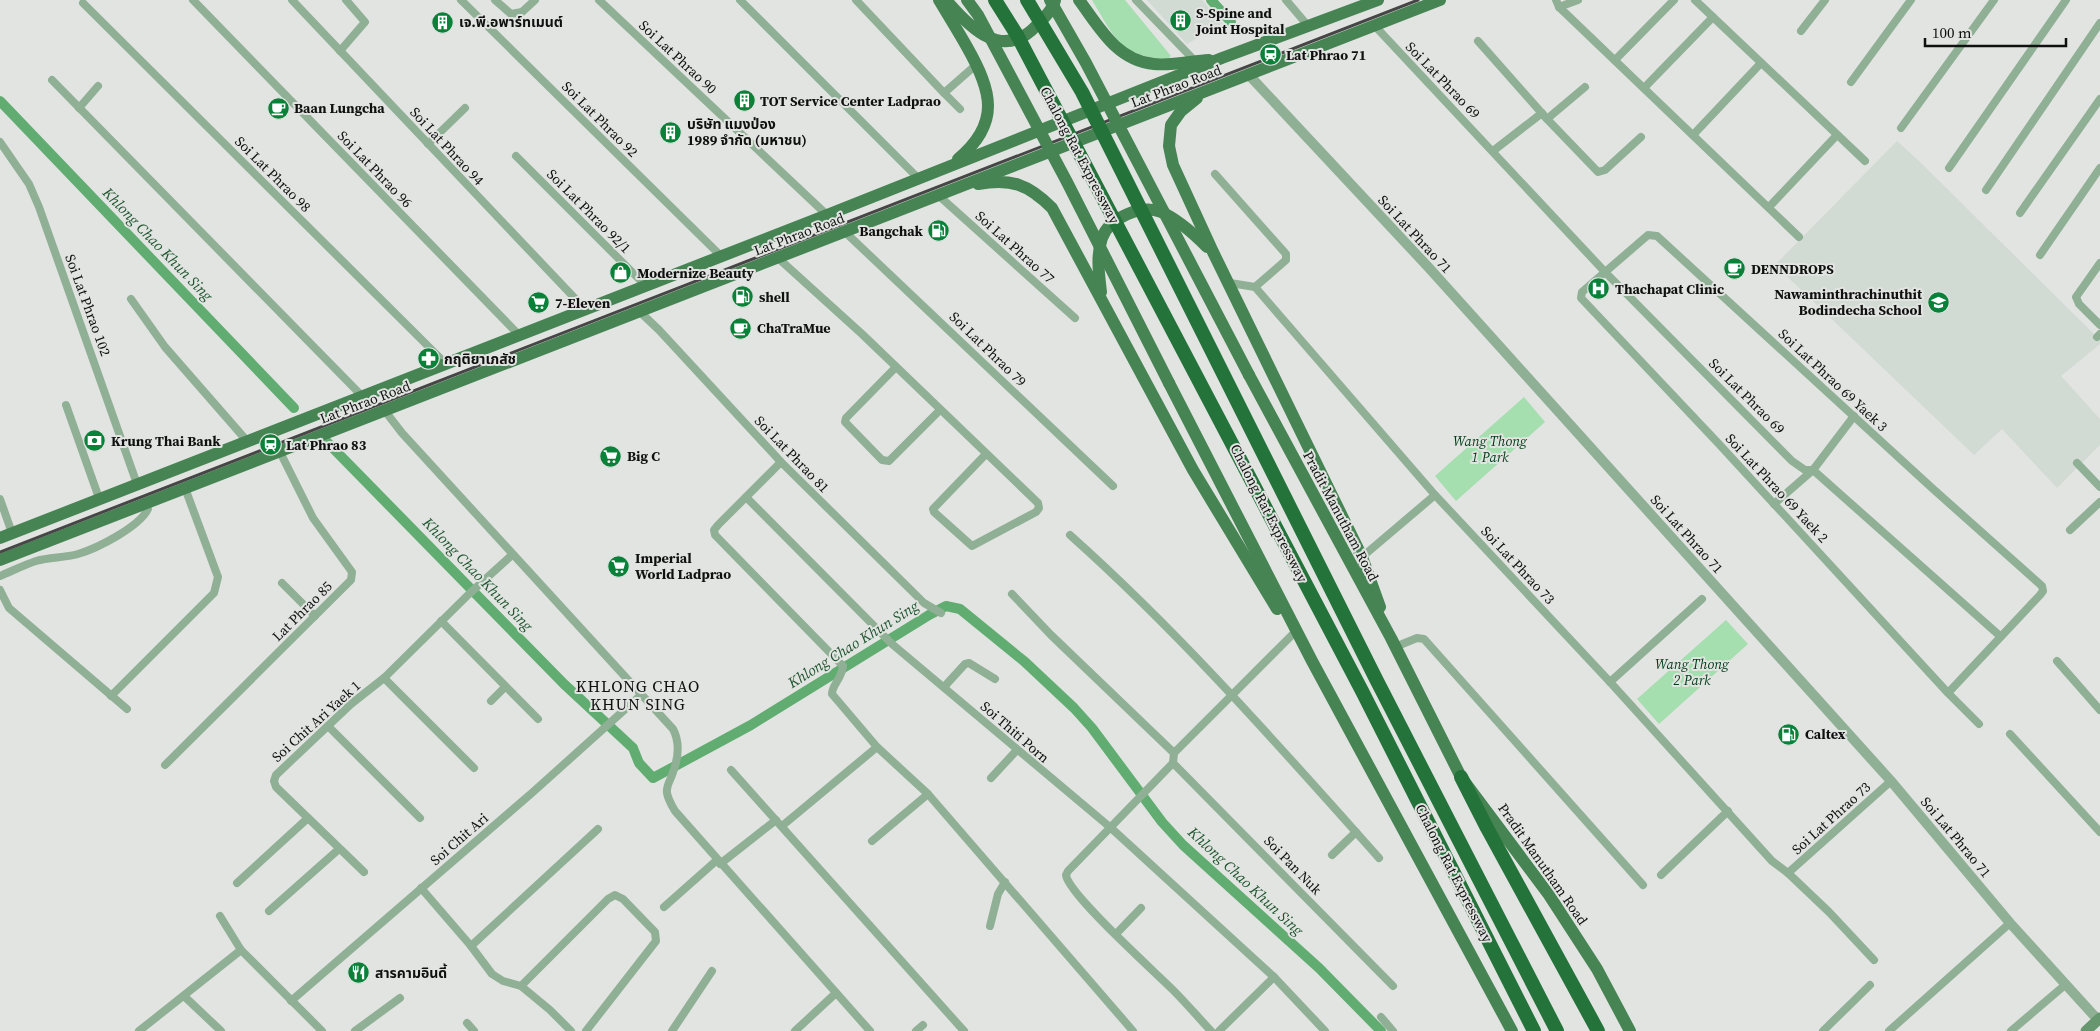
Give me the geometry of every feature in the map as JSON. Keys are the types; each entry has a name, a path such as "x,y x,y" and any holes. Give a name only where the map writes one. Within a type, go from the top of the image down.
{"highway":[{"name":"Chalong Rat Expressway","path":"995,0 1017,35 1223,423 1362,691 1534,1031"},
{"name":"Chalong Rat Expressway","path":"1027,0 1082,92 1371,670 1557,1031"},
{"path":"1461,777 1598,1031"}],"main road":[{"path":"939,0 977,64 988,94 988,112 985,126 973,145 950,166"},
{"path":"946,0 972,28 984,36 997,41 1014,40 1036,27 1054,6 1055,0"},
{"path":"967,0 978,14 1067,182 1312,661 1512,1031"},
{"name":"Pradit Manutham Road","path":"1050,0 1086,63 1248,375 1393,642 1461,777 1549,895 1597,969 1630,1031"},
{"path":"1079,0 1105,36 1120,52 1154,64 1222,58"},
{"name":"Lat Phrao Road","path":"6,535 584,308 827,215 1222,58 1378,0"},
{"name":"Lat Phrao Road","path":"0,560 1440,0"},
{"path":"1224,83 1203,94 1181,111 1171,125 1169,146 1173,165 1213,252 1230,283 1362,557 1393,642"},
{"path":"1081,114 1090,135"},
{"path":"1051,126 1059,147"},
{"path":"953,189 990,182 1011,182 1039,195 1052,208 1193,470 1293,634 1312,661"},
{"path":"1103,302 1098,268 1102,237 1113,223 1129,213 1147,210 1160,212 1191,232 1213,252"},
{"path":"2086,1031 2099,1019"}],"street":[{"name":"Soi Lat Phrao 96","path":"193,0 518,334"},
{"name":"Soi Lat Phrao 94","path":"292,0 584,308"},
{"path":"340,50 365,22 346,0"},
{"name":"Soi Lat Phrao 92","path":"461,0 721,256"},
{"path":"496,0 511,14 522,12 535,0"},
{"name":"Soi Lat Phrao 90","path":"599,0 827,215"},
{"path":"740,0 918,178"},
{"path":"856,0 960,109"},
{"path":"1136,0 1195,61"},
{"path":"1286,0 1308,26"},
{"path":"1557,4 1578,0"},
{"path":"1615,60 1674,0"},
{"path":"1695,0 1865,162"},
{"path":"1802,31 1825,0"},
{"path":"1851,82 1911,0"},
{"path":"1901,128 1994,0"},
{"path":"1949,168 2066,0"},
{"name":"Soi Lat Phrao 98","path":"83,3 445,363"},
{"path":"1557,4 1799,237"},
{"path":"1644,88 1713,17"},
{"path":"1986,190 2100,22"},
{"name":"Soi Lat Phrao 69","path":"1374,26 1606,272 1792,460 1805,470 1813,470 2000,636"},
{"path":"1478,41 1544,116 1598,172 1605,170 1641,137"},
{"path":"1693,135 1761,63"},
{"path":"944,92 977,64"},
{"name":"Soi Lat Phrao 71","path":"1248,74 1430,269 1891,781 2010,923 2065,985 2099,1019"},
{"path":"52,80 362,396"},
{"path":"79,108 98,86"},
{"path":"1493,151 1585,87"},
{"path":"2020,212 2100,99"},
{"path":"428,144 465,108"},
{"path":"1768,206 1837,135"},
{"name":"Soi Lat Phrao 102","path":"0,142 29,184 39,207 137,484"},
{"name":"Soi Lat Phrao 92/1","path":"516,156 645,285"},
{"path":"2040,255 2100,168"},
{"path":"1214,174 1286,254 1286,260 1255,287 1230,283"},
{"name":"Soi Lat Phrao 77","path":"938,195 1075,318"},
{"name":"Soi Lat Phrao 79","path":"845,232 1113,486"},
{"name":"Soi Lat Phrao 69 Yaek 3","path":"1606,272 1648,235 1657,236 2042,586 2043,592 2040,596 2000,636"},
{"path":"778,258 896,367 1038,503 1039,508 1036,512 974,546 968,543 933,509 986,454"},
{"path":"2100,263 2076,298 2079,304 2100,325"},
{"name":"Soi Lat Phrao 69 Yaek 2","path":"1606,272 1582,292 1581,298 1979,724"},
{"name":"Soi Lat Phrao 73","path":"1255,287 1435,495 1610,682 1772,861 1788,873 1829,912 1874,960"},
{"path":"131,299 165,347 247,441"},
{"name":"Soi Lat Phrao 81","path":"639,312 659,330 780,462 924,603 941,613"},
{"path":"896,367 846,418 845,422 882,460 889,461 940,410"},
{"path":"66,405 99,498"},
{"path":"385,411 402,433 673,729 678,748 676,763 667,786 667,794 675,811 718,862 870,1031"},
{"path":"1774,504 1813,470 1854,416"},
{"name":"Lat Phrao 85","path":"165,765 351,580 352,572 312,518 280,452"},
{"path":"780,462 718,525 714,530 715,536 843,666 842,675 832,690 832,694 877,747 928,794 1133,1031"},
{"path":"2078,463 2100,487"},
{"path":"111,696 214,592 217,585 218,577 185,488"},
{"path":"1362,557 1435,495"},
{"name":"Soi Thiti Porn","path":"746,497 889,641 1110,828 1274,978"},
{"path":"0,499 6,535"},
{"path":"2070,530 2100,502"},
{"path":"0,576 33,562 51,557 79,554 127,530 140,520 148,509 146,503"},
{"path":"1070,535 1093,555 1233,696 1379,858"},
{"name":"Soi Chit Ari Yaek 1","path":"364,872 276,787 274,781 276,775 351,704 384,678 512,554"},
{"path":"282,583 315,616"},
{"path":"0,590 8,608 127,709"},
{"path":"1012,594 1051,635 1174,753"},
{"path":"1610,682 1702,599"},
{"path":"441,621 538,719"},
{"path":"1212,1031 1090,908 1070,885 1066,875 1174,763 1174,753 1293,634"},
{"path":"1948,693 2000,636"},
{"path":"1393,642 1416,638 1424,639 1643,885"},
{"path":"2057,662 2100,710"},
{"path":"944,687 964,664 969,663 995,679"},
{"path":"384,678 474,768"},
{"path":"491,702 505,687"},
{"name":"Soi Chit Ari","path":"291,1000 641,696"},
{"path":"328,726 420,818"},
{"path":"2010,734 2100,832"},
{"path":"782,826 877,747"},
{"path":"992,778 1017,750"},
{"name":"Soi Pan Nuk","path":"1174,763 1393,986"},
{"path":"731,770 964,1031"},
{"name":"Soi Lat Phrao 73","path":"1788,873 1891,781"},
{"path":"872,841 928,794"},
{"path":"1660,876 1728,811"},
{"path":"238,883 308,818"},
{"path":"664,907 718,862 776,820"},
{"path":"471,946 598,829"},
{"path":"1332,855 1356,832"},
{"path":"269,911 339,849"},
{"path":"990,926 998,894 1005,882"},
{"path":"421,888 471,946 492,974 521,986 550,1010 571,1031"},
{"path":"521,986 608,899 615,896 623,899 655,932 656,940 586,1031"},
{"path":"1116,934 1141,908"},
{"path":"220,916 241,950 322,1031"},
{"path":"1889,1031 2010,923"},
{"path":"139,1031 241,950"},
{"path":"672,1031 712,971"},
{"path":"1219,1031 1274,978 1325,1031"},
{"path":"1828,1029 1870,985"},
{"path":"2011,1031 2065,985"},
{"path":"795,1031 836,993"},
{"path":"184,996 221,1031"},
{"path":"354,1031 400,998"},
{"path":"1381,1017 1393,1031"},
{"path":"467,1023 474,1031"},
{"path":"916,1031 923,1025"}],"shaded area":[{"name":"S-Spine and Joint Hospital","path":"1147,0 1202,0 1223,23 1187,44"},
{"name":"Nawaminthrachinuthit Bodindecha School","path":"1897,141 2100,340 2100,344 2061,376 2100,419 2100,445 2057,488 2002,429 1974,455 1775,265"}],"green space":[{"path":"1092,0 1125,0 1171,56 1168,59 1152,57 1129,49 1113,35"},
{"name":"Wang Thong 1 Park","path":"1524,397 1545,422 1456,501 1435,476"},
{"name":"Wang Thong 2 Park","path":"1726,620 1748,644 1659,724 1637,699"}],"waterway":[{"path":"1211,0 1231,22"},
{"name":"Khlong Chao Khun Sing","path":"0,101 294,408"},
{"name":"Khlong Chao Khun Sing","path":"326,441 564,684 633,748 639,763 653,778 751,725 929,615 946,606 960,609 1025,662 1074,708 1092,728 1162,822 1183,845 1319,968 1381,1031"}],"railway":[{"path":"0,552 1418,0"}],"place":[{"name":"S-Spine and Joint Hospital","path":"1180,21"},
{"name":"เจ.พี.อพาร์ทเมนต์","path":"443,22"},
{"name":"Lat Phrao 71","path":"1270,55"},
{"name":"TOT Service Center Ladprao","path":"744,101"},
{"name":"Baan Lungcha","path":"278,108"},
{"name":"บริษัท แมงป่อง 1989 จำกัด (มหาชน)","path":"671,132"},
{"name":"Bangchak","path":"939,231"},
{"name":"DENNDROPS","path":"1735,269"},
{"name":"Modernize Beauty","path":"621,273"},
{"name":"Thachapat Clinic","path":"1599,289"},
{"name":"shell","path":"743,297"},
{"name":"Nawaminthrachinuthit Bodindecha School","path":"1938,302"},
{"name":"7-Eleven","path":"539,303"},
{"name":"ChaTraMue","path":"741,328"},
{"name":"กฤติยาเภสัช","path":"428,359"},
{"name":"Krung Thai Bank","path":"95,441"},
{"name":"Lat Phrao 83","path":"270,445"},
{"name":"Big C","path":"611,456"},
{"name":"Imperial World Ladprao","path":"619,566"},
{"name":"Caltex","path":"1789,734"},
{"name":"สารคามอินดี้","path":"359,973"}],"district":[{"name":"KHLONG CHAO KHUN SING","path":"638,695"}]}
